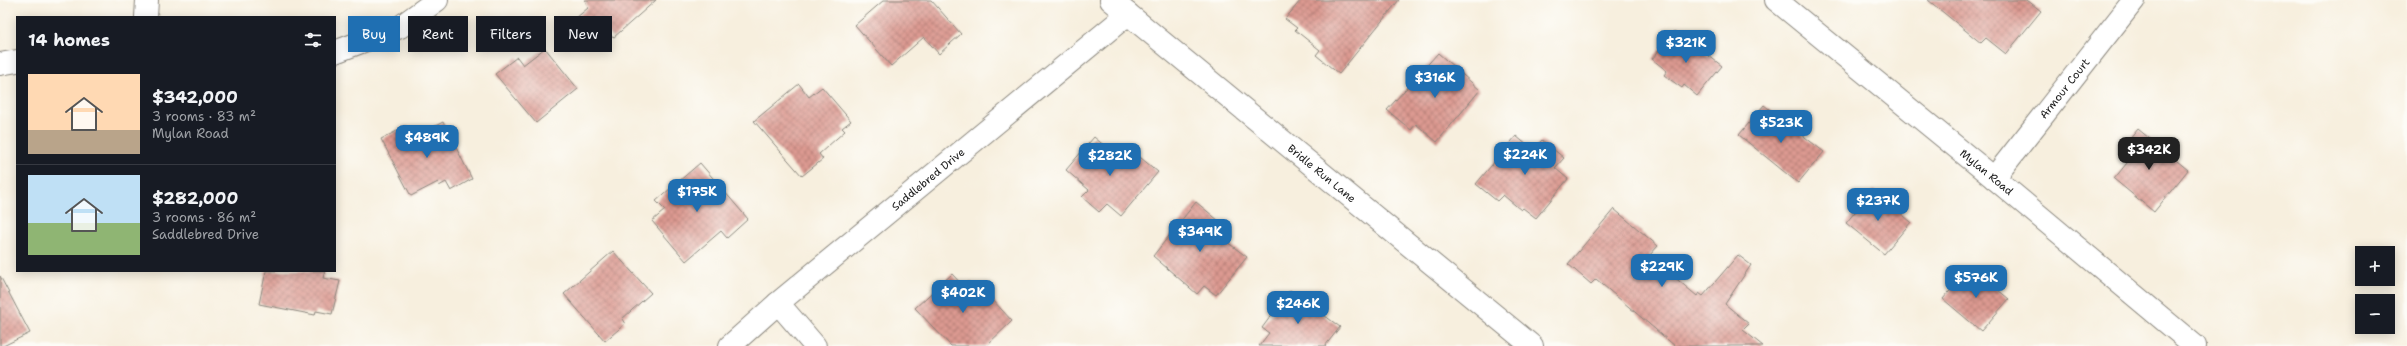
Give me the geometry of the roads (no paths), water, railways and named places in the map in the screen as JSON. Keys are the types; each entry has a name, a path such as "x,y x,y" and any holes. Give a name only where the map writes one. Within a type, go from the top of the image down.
{"street":[{"path":"146,16 147,0"},
{"path":"336,52 400,27 437,0"},
{"name":"Bridle Run Lane","path":"1111,0 1532,346"},
{"name":"Mylan Road","path":"1776,0 1994,178 2195,346"},
{"name":"Armour Court","path":"1994,178 2134,0"},
{"name":"Saddlebred Drive","path":"730,346 778,302 1128,14"},
{"path":"0,64 16,60"},
{"path":"778,302 815,346"}]}
